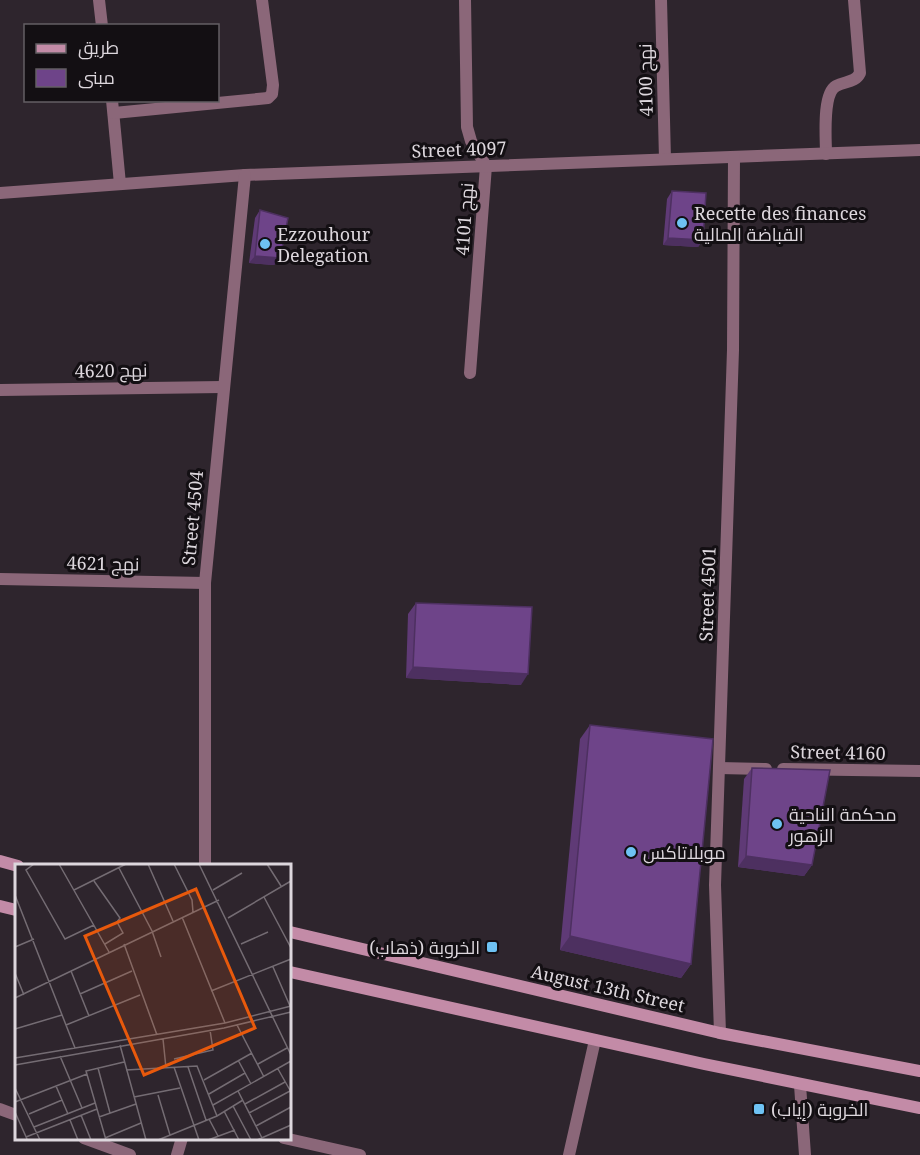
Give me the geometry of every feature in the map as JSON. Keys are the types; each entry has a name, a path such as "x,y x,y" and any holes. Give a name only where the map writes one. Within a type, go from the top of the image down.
{"main road":[{"path":"0,861 15,865"},
{"path":"0,906 15,910"},
{"name":"August 13th Street","path":"291,932 720,1033 920,1071"},
{"path":"291,972 595,1040 920,1108"}],"street":[{"path":"99,0 102,24"},
{"path":"219,101 268,98 272,94 273,85 262,0"},
{"name":"نهج 4101","path":"465,0 467,127 471,141 486,165 470,374"},
{"name":"نهج 4100","path":"661,0 665,159"},
{"path":"826,154 827,96 836,86 854,80 860,73 855,0"},
{"path":"120,184 113,107 199,102"},
{"name":"Street 4097","path":"0,193 245,175 920,150"},
{"name":"Street 4501","path":"720,1033 715,885 733,350 734,157"},
{"name":"Street 4504","path":"205,864 205,583 222,387 245,175"},
{"name":"نهج 4620","path":"0,390 222,387"},
{"name":"نهج 4621","path":"0,579 205,583"},
{"name":"Street 4160","path":"719,768 920,771"},
{"path":"569,1155 595,1040"},
{"path":"800,1084 805,1155"},
{"path":"0,1109 15,1114"},
{"path":"89,1140 130,1155"},
{"path":"177,1155 181,1140"},
{"path":"291,1140 360,1155"}],"building":[{"name":"Recette des finances القباضة المالية","path":"672,191 706,193 703,240 668,238"},
{"name":"Ezzouhour Delegation","path":"260,210 288,218 280,258 255,256"},
{"path":"416,603 532,607 528,674 413,667"},
{"name":"موبلاتاكس","path":"590,725 713,739 691,964 570,936"},
{"name":"محكمة الناحية الزهور","path":"752,768 830,770 812,865 746,856"}],"place":[{"name":"Recette des finances القباضة المالية","path":"682,223"},
{"name":"Ezzouhour Delegation","path":"265,244"},
{"name":"محكمة الناحية الزهور","path":"777,824"},
{"name":"موبلاتاكس","path":"631,852"},
{"name":"الخروبة (ذهاب)","path":"492,947"},
{"name":"الخروبة (إياب)","path":"759,1109"}]}
